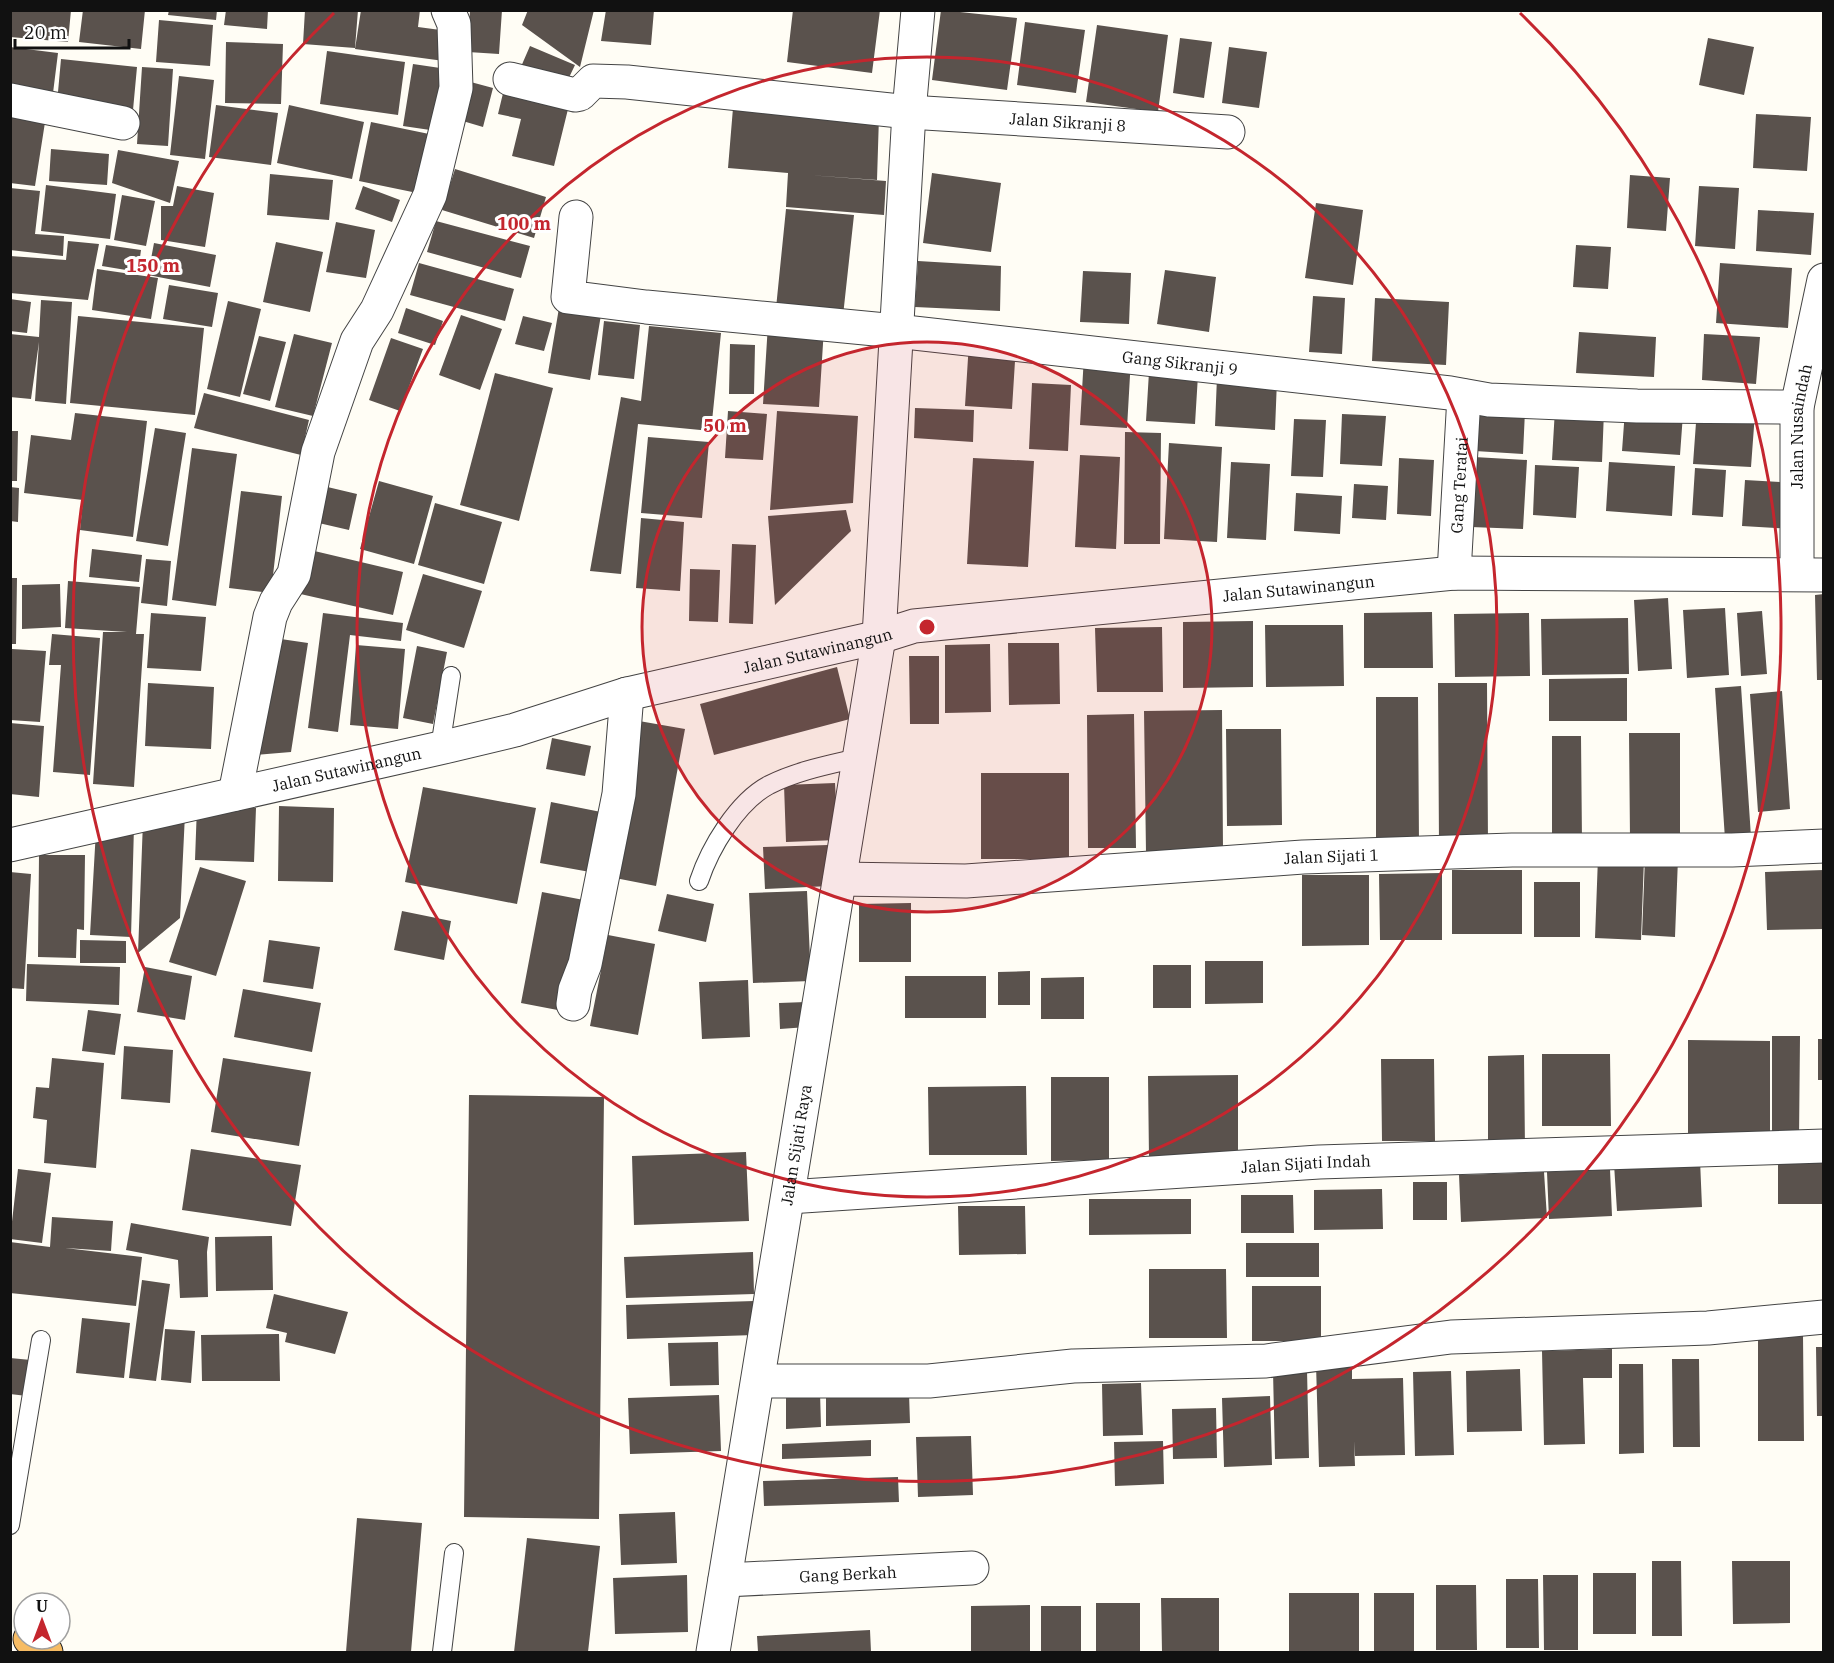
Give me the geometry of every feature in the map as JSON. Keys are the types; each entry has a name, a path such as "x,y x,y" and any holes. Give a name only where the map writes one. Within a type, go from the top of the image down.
{"street":[{"path":"235,794 270,617 276,602 294,574 318,452 357,341 383,299 430,195 436,176 456,88 454,24 448,10"},
{"name":"Jalan Sijati Raya","path":"713,1653 879,637 909,112 918,10"},
{"name":"Jalan Sikranji 8","path":"510,79 575,94 580,94 593,81 627,82 909,112 1228,132"},
{"path":"10,100 123,123"},
{"name":"Gang Sikranji 9","path":"576,217 568,297 896,331 1489,400 1626,405 1797,407"},
{"name":"Jalan Nusaindah","path":"1810,575 1797,407 1824,280"},
{"name":"Gang Teratai","path":"1454,573 1464,396"},
{"name":"Jalan Sutawinangun","path":"10,845 235,794 268,789 515,730 627,694 879,637 914,626 1454,573 1810,575"},
{"path":"573,1004 575,990 585,964 619,794 627,694"},
{"name":"Jalan Sijati 1","path":"840,879 966,880 1303,857 1512,850 1732,850 1824,846"},
{"name":"Jalan Sijati Indah","path":"788,1197 1319,1162 1824,1146"},
{"path":"758,1381 929,1381 1073,1366 1266,1361 1451,1337 1708,1328 1824,1317"},
{"name":"Gang Berkah","path":"725,1580 972,1568"}],"lane":[{"path":"440,748 450,676"},
{"path":"699,880 707,855 736,814 767,786 808,770 858,758"},
{"path":"10,1525 41,1340"},
{"path":"442,1653 454,1553"}],"building":[{"path":"10,10 71,10 68,42 10,37"},
{"path":"83,10 145,10 141,49 79,42"},
{"path":"169,10 217,10 216,20 168,15"},
{"path":"226,10 268,10 267,29 224,25"},
{"path":"305,10 358,10 355,48 303,44"},
{"path":"361,10 420,10 418,27 448,31 444,61 355,49"},
{"path":"470,10 502,10 499,54 468,52"},
{"path":"528,10 594,10 580,67 522,25"},
{"path":"606,10 654,10 651,45 601,41"},
{"path":"793,10 880,10 872,73 787,62"},
{"path":"941,10 1017,18 1007,90 932,80"},
{"path":"159,20 213,25 210,66 156,62"},
{"path":"1025,22 1085,30 1076,93 1017,85"},
{"path":"1097,25 1168,35 1158,112 1086,102"},
{"path":"1180,38 1212,42 1204,98 1173,93"},
{"path":"1708,38 1754,47 1744,95 1699,85"},
{"path":"226,42 283,44 281,104 225,103"},
{"path":"530,46 575,65 564,88 520,69"},
{"path":"10,47 58,53 53,93 10,87"},
{"path":"1229,47 1267,52 1259,108 1222,103"},
{"path":"327,51 405,62 398,115 320,104"},
{"path":"61,59 137,67 133,110 57,103"},
{"path":"413,64 447,69 437,131 403,126"},
{"path":"142,67 173,69 168,146 137,144"},
{"path":"179,76 214,80 205,159 170,155"},
{"path":"467,81 493,88 483,127 456,119"},
{"path":"505,85 570,101 554,166 512,156 521,119 498,114"},
{"path":"734,96 879,116 877,180 808,175 886,181 884,215 786,207 788,173 728,168"},
{"path":"216,105 278,113 271,165 209,157"},
{"path":"289,105 364,122 352,179 277,163"},
{"path":"10,110 46,116 35,186 10,183"},
{"path":"1756,114 1811,117 1807,171 1753,168"},
{"path":"371,122 434,135 422,194 359,181"},
{"path":"51,149 109,154 107,185 49,181"},
{"path":"118,150 179,161 170,203 112,183"},
{"path":"455,169 546,197 534,238 442,210"},
{"path":"932,173 1001,183 991,252 923,243"},
{"path":"270,174 333,180 329,220 267,215"},
{"path":"1630,175 1670,178 1666,231 1627,228"},
{"path":"46,185 116,194 110,239 41,231"},
{"path":"177,186 214,193 205,247 161,240 161,206 173,206"},
{"path":"363,186 400,200 392,222 355,209"},
{"path":"1699,186 1739,188 1735,249 1695,246"},
{"path":"10,188 40,191 35,234 64,236 63,256 10,250"},
{"path":"122,195 155,201 146,246 114,240"},
{"path":"1316,203 1363,210 1353,285 1305,278"},
{"path":"786,209 854,215 842,325 775,318"},
{"path":"1758,210 1814,213 1811,255 1756,251"},
{"path":"436,221 530,246 521,278 427,252"},
{"path":"336,222 375,230 366,278 326,272"},
{"path":"68,241 99,244 88,300 10,293 10,256 66,260"},
{"path":"276,242 323,252 310,312 263,302"},
{"path":"154,243 216,255 210,287 148,275"},
{"path":"106,245 141,250 138,272 102,266"},
{"path":"1576,245 1611,247 1608,289 1573,287"},
{"path":"918,261 1001,266 1000,311 915,307"},
{"path":"419,263 514,289 505,321 410,295"},
{"path":"1720,263 1792,268 1788,328 1716,323"},
{"path":"97,269 158,278 151,319 92,310"},
{"path":"1165,270 1216,277 1209,332 1157,324"},
{"path":"1083,271 1131,273 1129,324 1080,322"},
{"path":"169,285 218,293 212,327 163,319"},
{"path":"1313,296 1345,298 1342,354 1309,352"},
{"path":"1375,298 1449,302 1446,365 1372,361"},
{"path":"10,299 31,302 27,333 10,331"},
{"path":"41,300 72,302 66,404 35,401 39,342 31,399 10,397 10,334 39,337"},
{"path":"228,301 261,309 240,397 207,389"},
{"path":"560,302 602,309 590,380 548,373"},
{"path":"406,308 443,321 435,345 398,333"},
{"path":"461,315 502,329 480,390 439,375"},
{"path":"78,316 204,328 195,415 70,403"},
{"path":"523,316 552,323 544,351 515,344"},
{"path":"604,321 640,325 634,379 598,375"},
{"path":"768,324 824,328 819,407 763,404"},
{"path":"649,326 721,333 711,431 638,424 621,574 590,571 621,397 641,401"},
{"path":"1579,332 1656,337 1654,377 1576,373"},
{"path":"294,334 332,343 313,416 275,407"},
{"path":"1704,334 1760,337 1756,384 1702,380"},
{"path":"259,336 286,342 270,401 243,394"},
{"path":"391,338 423,349 400,411 369,400"},
{"path":"969,342 1016,345 1012,409 965,406"},
{"path":"730,344 755,345 754,394 729,394"},
{"path":"1084,356 1131,358 1127,428 1080,425"},
{"path":"1149,372 1198,375 1195,424 1146,421"},
{"path":"495,373 553,388 519,521 460,505"},
{"path":"1217,377 1277,380 1275,430 1215,426"},
{"path":"1032,383 1071,385 1068,451 1029,449"},
{"path":"204,393 309,420 301,455 194,428"},
{"path":"915,408 974,410 973,442 914,438"},
{"path":"1478,409 1525,411 1523,454 1475,451"},
{"path":"1555,409 1604,411 1602,462 1552,460"},
{"path":"1697,409 1755,413 1751,467 1693,464"},
{"path":"1625,410 1683,414 1680,455 1622,451"},
{"path":"728,411 767,414 763,460 725,458"},
{"path":"777,411 858,416 853,503 770,510"},
{"path":"75,413 147,421 133,537 80,530 83,500 24,493 31,435 71,440"},
{"path":"1342,414 1386,416 1382,466 1340,464"},
{"path":"1294,419 1326,420 1323,477 1291,476"},
{"path":"155,428 186,433 168,546 136,541"},
{"path":"10,431 18,431 17,481 10,481"},
{"path":"1125,432 1161,433 1160,544 1124,544"},
{"path":"648,437 709,442 702,518 641,513"},
{"path":"1169,443 1222,447 1217,542 1164,539"},
{"path":"192,448 237,454 216,606 172,600"},
{"path":"1080,455 1120,457 1116,549 1075,547"},
{"path":"1474,457 1527,460 1523,529 1471,527"},
{"path":"973,458 1034,461 1028,567 967,564"},
{"path":"1399,458 1434,460 1431,516 1397,514"},
{"path":"1231,462 1270,464 1266,540 1227,538"},
{"path":"1609,462 1675,466 1672,516 1606,511"},
{"path":"1535,465 1579,467 1576,518 1533,515"},
{"path":"1695,468 1726,470 1723,517 1692,515"},
{"path":"1745,480 1797,483 1794,529 1742,526"},
{"path":"379,481 433,496 414,564 360,549"},
{"path":"1354,484 1388,486 1386,520 1352,518"},
{"path":"319,485 357,494 349,530 310,521"},
{"path":"10,487 19,488 18,522 10,521"},
{"path":"241,491 282,496 271,593 229,588"},
{"path":"1296,493 1342,496 1340,534 1294,531"},
{"path":"435,503 502,522 484,584 418,565"},
{"path":"846,510 851,531 775,605 768,516"},
{"path":"641,518 684,522 680,591 636,588"},
{"path":"732,544 756,545 753,624 729,623"},
{"path":"92,549 142,555 139,582 89,577"},
{"path":"306,549 403,572 393,615 296,593"},
{"path":"146,559 171,561 167,606 141,603"},
{"path":"690,569 720,570 718,622 689,621"},
{"path":"423,574 482,591 464,648 406,630"},
{"path":"10,578 17,578 16,644 10,644"},
{"path":"68,581 140,587 136,634 144,634 134,787 93,784 103,632 127,632 65,628"},
{"path":"60,584 61,627 22,629 22,585"},
{"path":"1824,594 1824,680 1817,680 1815,595"},
{"path":"1668,598 1672,669 1638,671 1634,600"},
{"path":"1725,608 1729,675 1687,678 1683,610"},
{"path":"1762,611 1767,674 1741,676 1737,613"},
{"path":"1432,612 1433,668 1364,668 1364,613"},
{"path":"151,613 206,617 201,671 147,668"},
{"path":"323,613 403,623 401,641 350,635 338,732 308,728"},
{"path":"1529,613 1530,676 1455,677 1454,614"},
{"path":"1628,618 1629,674 1542,675 1541,619"},
{"path":"1253,621 1253,687 1183,688 1183,622"},
{"path":"1265,625 1343,625 1344,686 1266,687"},
{"path":"1162,627 1163,692 1097,692 1095,628"},
{"path":"52,634 100,638 90,775 53,772 61,665 49,665"},
{"path":"274,638 308,643 291,752 255,755"},
{"path":"1008,643 1059,643 1060,704 1009,705"},
{"path":"990,644 991,712 945,713 945,645"},
{"path":"356,645 405,649 398,729 350,725"},
{"path":"417,646 447,652 433,724 403,718"},
{"path":"12,649 46,651 40,722 10,720"},
{"path":"909,656 939,656 939,724 910,724"},
{"path":"837,667 850,719 714,755 700,704"},
{"path":"1627,678 1627,721 1549,721 1549,679"},
{"path":"148,683 214,687 211,749 145,746"},
{"path":"1438,683 1487,683 1488,846 1439,846"},
{"path":"1741,686 1751,837 1725,839 1715,688"},
{"path":"1782,691 1790,809 1758,812 1750,694"},
{"path":"1376,697 1418,697 1419,843 1376,843"},
{"path":"1222,710 1223,850 1146,852 1144,711"},
{"path":"1134,714 1136,848 1088,848 1087,715"},
{"path":"639,721 685,729 656,886 610,877"},
{"path":"10,723 44,726 39,797 10,794"},
{"path":"1226,729 1281,729 1282,825 1227,826"},
{"path":"1629,733 1680,733 1680,837 1630,838"},
{"path":"1552,736 1581,736 1582,842 1552,842"},
{"path":"552,738 591,746 585,776 546,769"},
{"path":"981,773 1069,773 1069,859 981,859"},
{"path":"835,783 838,840 786,842 784,785"},
{"path":"423,787 536,808 517,904 405,882"},
{"path":"551,802 601,812 590,872 540,863"},
{"path":"197,806 256,808 254,862 195,860"},
{"path":"279,806 334,808 333,882 278,881"},
{"path":"185,814 180,918 138,953 143,821"},
{"path":"134,826 131,937 90,935 96,830"},
{"path":"828,845 830,886 765,889 763,847"},
{"path":"39,855 85,855 84,930 77,929 76,958 38,957"},
{"path":"1598,857 1644,859 1641,940 1595,938"},
{"path":"1645,857 1678,858 1675,937 1642,935"},
{"path":"200,867 246,881 216,976 169,962"},
{"path":"1452,870 1522,870 1522,934 1452,934"},
{"path":"1824,870 1824,929 1767,930 1765,872"},
{"path":"10,872 31,874 24,989 10,988"},
{"path":"1442,873 1442,940 1380,940 1379,874"},
{"path":"1302,875 1369,875 1369,945 1302,946"},
{"path":"1534,882 1580,882 1580,937 1534,937"},
{"path":"807,891 811,981 753,983 749,893"},
{"path":"542,892 589,901 568,1012 521,1003"},
{"path":"667,894 714,904 706,942 658,931"},
{"path":"911,903 911,962 859,962 859,904"},
{"path":"402,911 451,921 444,960 394,950"},
{"path":"608,935 655,944 638,1035 590,1026"},
{"path":"80,940 126,941 126,963 80,963"},
{"path":"269,940 320,947 313,989 263,982"},
{"path":"1205,961 1263,961 1263,1003 1205,1004"},
{"path":"27,964 120,967 119,1005 26,1001"},
{"path":"1153,965 1191,965 1191,1008 1153,1008"},
{"path":"145,967 192,976 185,1020 137,1012"},
{"path":"1030,971 1030,1005 998,1005 998,972"},
{"path":"905,976 986,976 986,1018 905,1018"},
{"path":"1084,977 1084,1019 1041,1019 1041,978"},
{"path":"748,980 750,1037 702,1039 699,982"},
{"path":"243,989 321,1003 312,1052 234,1037"},
{"path":"806,1002 807,1027 780,1029 779,1003"},
{"path":"88,1010 121,1014 115,1055 82,1051"},
{"path":"1772,1036 1800,1036 1799,1139 1772,1139"},
{"path":"1818,1039 1824,1039 1824,1080 1818,1080"},
{"path":"1688,1040 1770,1041 1770,1137 1688,1137"},
{"path":"124,1046 173,1050 170,1103 121,1099"},
{"path":"1542,1054 1610,1054 1611,1126 1542,1126"},
{"path":"1524,1055 1525,1150 1488,1150 1488,1056"},
{"path":"52,1058 104,1063 96,1168 44,1163 47,1120 33,1118 36,1087 49,1088"},
{"path":"223,1058 311,1072 299,1146 211,1132"},
{"path":"1381,1059 1434,1059 1435,1141 1382,1141"},
{"path":"1238,1075 1238,1157 1149,1158 1148,1076"},
{"path":"1051,1077 1109,1077 1109,1160 1051,1161"},
{"path":"1026,1086 1027,1155 929,1155 928,1087"},
{"path":"469,1095 604,1097 599,1519 464,1517"},
{"path":"191,1149 301,1165 291,1226 182,1210"},
{"path":"746,1152 749,1221 634,1225 632,1156"},
{"path":"1778,1156 1824,1156 1824,1204 1778,1204"},
{"path":"1700,1160 1702,1207 1617,1211 1614,1164"},
{"path":"18,1169 51,1173 42,1243 10,1239"},
{"path":"1610,1169 1612,1216 1549,1219 1547,1172"},
{"path":"1544,1172 1547,1218 1461,1222 1459,1175"},
{"path":"1413,1182 1447,1182 1447,1220 1413,1220"},
{"path":"1382,1189 1383,1229 1314,1230 1314,1190"},
{"path":"1241,1195 1293,1195 1294,1233 1241,1233"},
{"path":"1089,1199 1191,1199 1191,1234 1089,1235"},
{"path":"958,1206 1025,1206 1026,1254 959,1255"},
{"path":"52,1217 113,1221 111,1251 65,1248 142,1257 136,1306 10,1293 10,1242 50,1247"},
{"path":"131,1223 209,1237 208,1297 180,1298 178,1260 126,1250"},
{"path":"272,1236 273,1290 216,1291 215,1237"},
{"path":"1246,1243 1319,1243 1319,1277 1246,1277"},
{"path":"753,1252 754,1294 626,1298 624,1257"},
{"path":"1149,1269 1226,1269 1227,1338 1149,1338"},
{"path":"142,1280 170,1284 156,1381 129,1378"},
{"path":"1252,1286 1321,1286 1321,1341 1252,1341"},
{"path":"274,1294 348,1312 335,1354 285,1342 287,1333 266,1328"},
{"path":"754,1301 755,1335 627,1339 626,1305"},
{"path":"82,1318 130,1323 124,1378 76,1373"},
{"path":"165,1329 195,1331 191,1383 161,1380"},
{"path":"279,1334 280,1381 202,1381 201,1335"},
{"path":"1758,1335 1803,1335 1804,1441 1758,1441"},
{"path":"718,1342 719,1385 670,1386 668,1343"},
{"path":"1816,1347 1824,1347 1824,1416 1817,1416"},
{"path":"1612,1349 1612,1378 1583,1378 1585,1444 1544,1445 1542,1351"},
{"path":"10,1358 31,1360 27,1396 10,1394"},
{"path":"1672,1359 1699,1359 1700,1447 1673,1447"},
{"path":"1352,1362 1352,1379 1403,1378 1405,1455 1355,1456 1354,1441 1355,1466 1319,1467 1316,1364"},
{"path":"1619,1364 1643,1364 1644,1453 1619,1454"},
{"path":"1520,1369 1522,1431 1467,1432 1466,1371"},
{"path":"1307,1370 1309,1458 1275,1459 1273,1371"},
{"path":"1451,1371 1454,1455 1415,1456 1413,1372"},
{"path":"1141,1383 1143,1435 1103,1436 1102,1384"},
{"path":"820,1392 821,1427 786,1429 786,1393"},
{"path":"909,1393 910,1423 826,1426 826,1395"},
{"path":"719,1395 721,1451 630,1454 628,1398"},
{"path":"1270,1396 1272,1465 1224,1467 1222,1398"},
{"path":"1216,1408 1217,1458 1173,1459 1172,1409"},
{"path":"971,1436 973,1495 918,1497 916,1437"},
{"path":"871,1440 871,1456 782,1459 782,1444"},
{"path":"1163,1441 1164,1484 1115,1486 1114,1442"},
{"path":"898,1477 899,1502 764,1506 763,1481"},
{"path":"675,1512 677,1563 621,1565 619,1514"},
{"path":"357,1518 422,1523 411,1652 346,1652"},
{"path":"527,1538 600,1546 588,1652 514,1652"},
{"path":"1652,1561 1681,1561 1682,1636 1652,1636"},
{"path":"1732,1561 1790,1561 1790,1623 1733,1624"},
{"path":"1593,1573 1636,1573 1636,1634 1593,1634"},
{"path":"687,1575 688,1632 615,1634 613,1578"},
{"path":"1543,1575 1578,1575 1578,1650 1544,1650"},
{"path":"1506,1579 1538,1579 1539,1648 1506,1648"},
{"path":"1436,1585 1476,1585 1477,1650 1436,1650"},
{"path":"1289,1593 1359,1593 1359,1652 1289,1652"},
{"path":"1374,1593 1414,1593 1414,1652 1374,1652"},
{"path":"1161,1598 1219,1598 1219,1652 1162,1652"},
{"path":"1096,1603 1140,1603 1140,1652 1096,1652"},
{"path":"1030,1605 1030,1652 971,1652 971,1606"},
{"path":"1041,1606 1081,1606 1081,1652 1041,1652"},
{"path":"870,1630 871,1652 758,1652 757,1636"}]}
